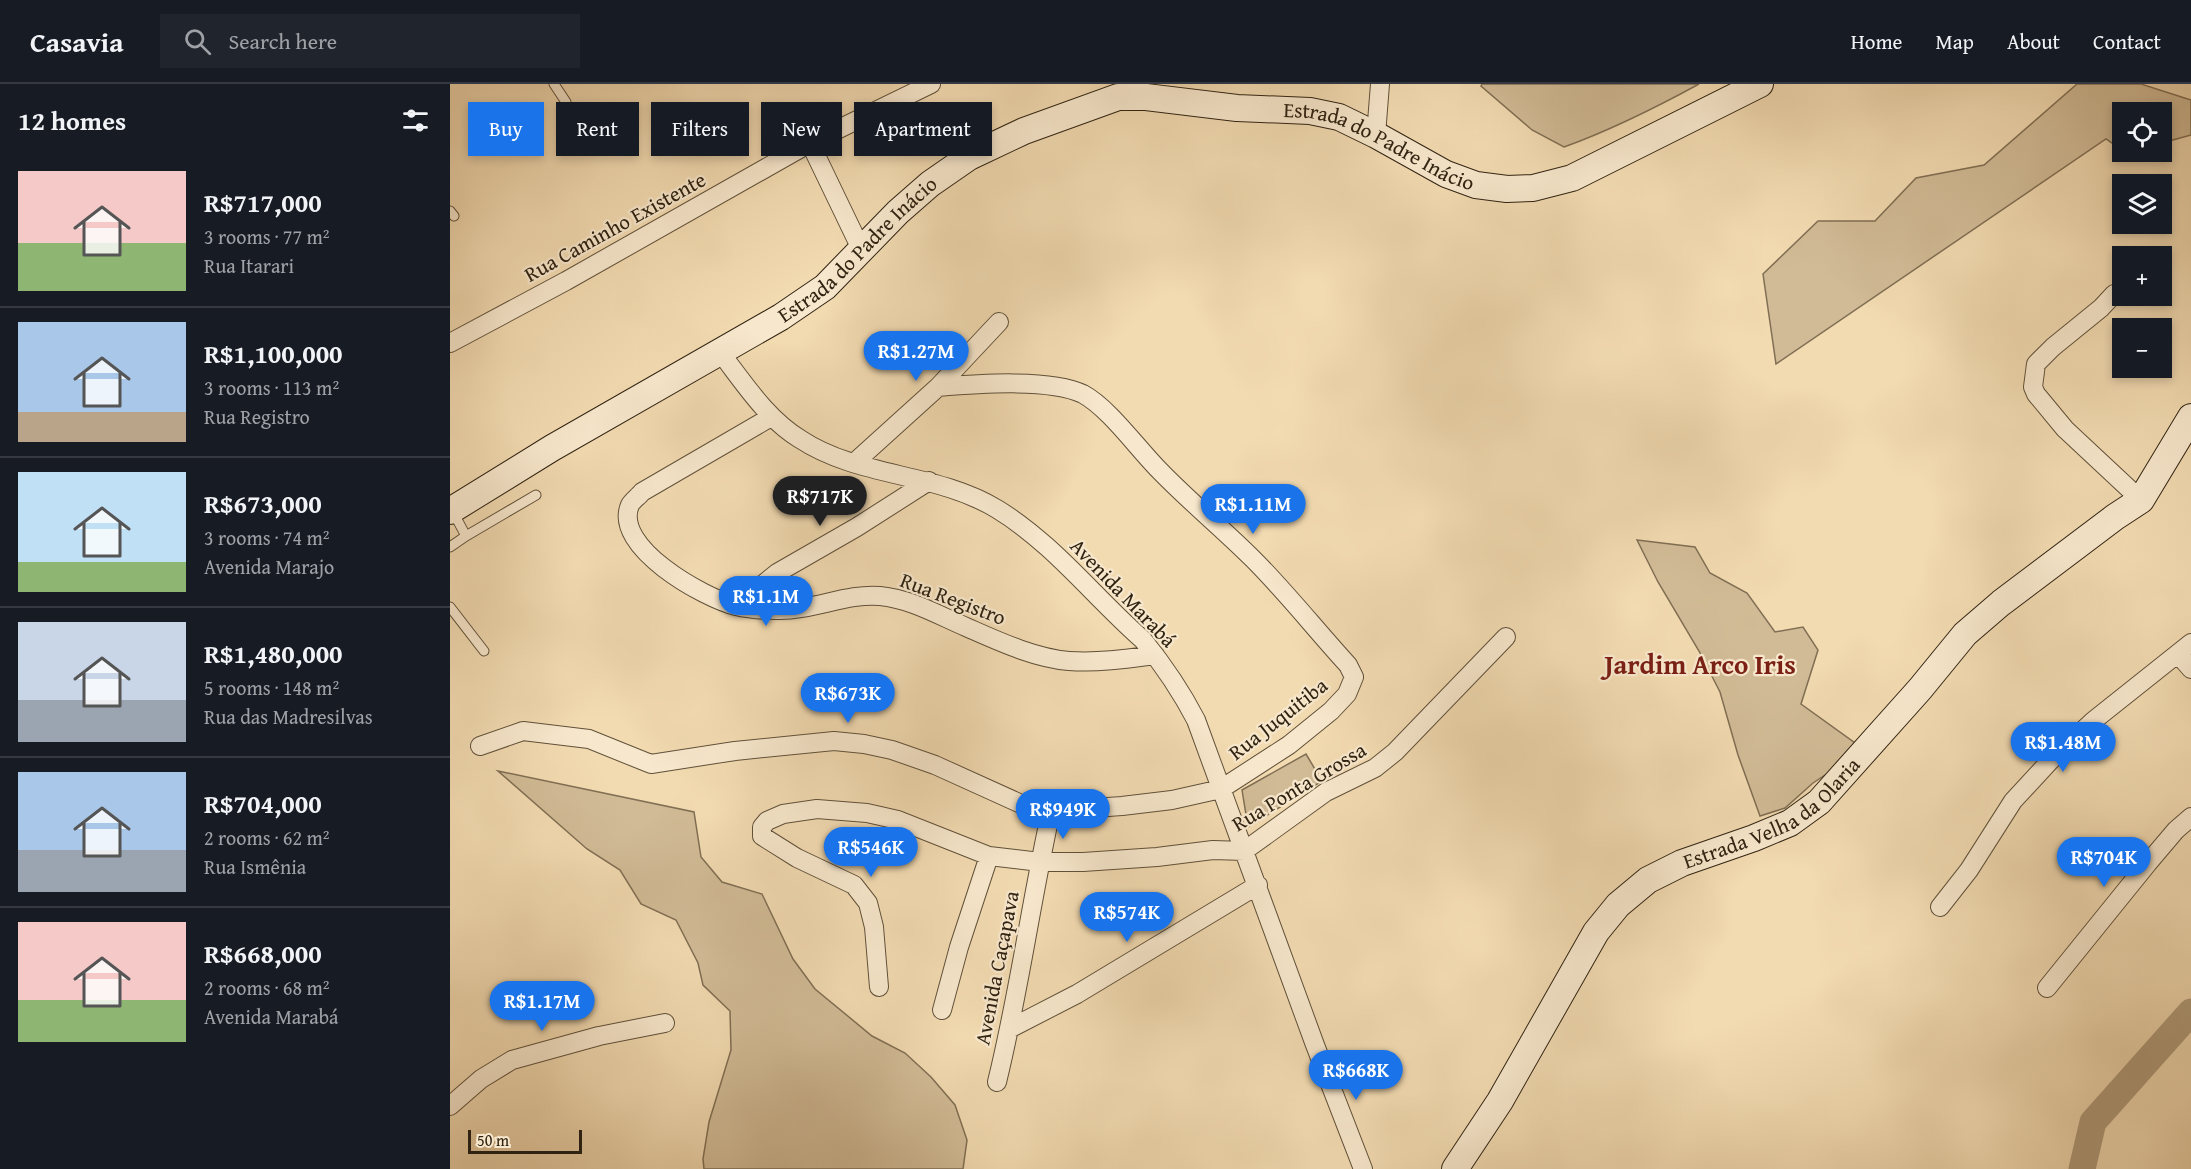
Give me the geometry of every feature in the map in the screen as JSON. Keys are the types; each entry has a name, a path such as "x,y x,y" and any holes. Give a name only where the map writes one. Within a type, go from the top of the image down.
{"street":[{"name":"Rua Caminho Existente","path":"842,127 931,84"},
{"path":"1376,135 1380,84"},
{"name":"Estrada do Padre Inácio","path":"451,511 561,443 781,317 825,287 898,212 930,184 969,157 1024,131 1118,97 1146,97 1237,108 1310,111 1339,117 1446,174 1476,185 1507,189 1533,188 1572,178 1760,84"},
{"name":"Rua Caminho Existente","path":"450,343 566,281 787,156"},
{"path":"816,156 862,251"},
{"path":"2112,296 2102,308 2054,346 2036,364 2033,387 2036,394 2065,429 2141,500"},
{"path":"854,463 938,387 999,322"},
{"name":"Avenida Marabá","path":"720,352 771,417 800,440 854,463 965,492 990,505 1036,537 1143,640 1155,655 1178,685 1196,720 1315,1046 1363,1169"},
{"name":"Rua Juquitiba","path":"938,387 1024,384 1063,388 1083,394 1102,409 1160,471 1253,559 1348,664 1354,677 1352,686 1331,711 1289,745 1221,789"},
{"name":"Rua Registro","path":"771,417 642,492 630,505 628,524 637,543 656,563 702,592 736,606 778,610 817,607 850,598 879,596 908,601 1034,654 1067,661 1104,662 1155,655"},
{"name":"Estrada Velha da Olaria","path":"1455,1169 1500,1101 1596,932 1618,905 1648,880 1682,863 1790,823 1819,802 1920,689 1965,634 2001,603 2141,500 2191,417"},
{"path":"736,606 777,573 929,482"},
{"name":"Rua Ponta Grossa","path":"879,987 874,927 868,903 854,885 797,858 762,836 762,827 767,821 783,814 818,809 867,813 898,820 989,856 1040,862 1083,862 1157,857 1213,850 1244,851 1326,792 1375,768 1389,757 1506,637"},
{"path":"1940,907 1969,870 2013,801 2050,761 2093,721 2185,648 2191,669"},
{"path":"480,746 523,731 589,739 651,764 735,751 834,741 864,744 892,750 935,765 1030,808 1051,811 1172,800 1221,789"},
{"name":"Avenida Caçapava","path":"998,1082 1011,1028 1051,811"},
{"path":"2047,988 2148,863 2176,830 2191,817"},
{"path":"942,1010 959,947 989,856"},
{"path":"1011,1028 1077,994 1258,885"},
{"path":"450,1106 481,1079 512,1060 599,1036 665,1023"}],"lane":[{"path":"554,84 566,102"},
{"path":"450,547 536,495"},
{"path":"451,511 466,536"},
{"path":"450,607 484,651"}],"shaded area":[{"path":"1482,84 1699,84 1633,118 1564,147 1532,130 1481,86"},
{"path":"2077,84 2141,84 2191,100 2191,135 2172,140 2172,102 2112,102 2112,143 2106,139 1776,364 1763,274 1818,221 1875,221 1916,178 1984,165"},
{"path":"1637,540 1695,547 1710,573 1747,593 1775,632 1803,627 1818,650 1801,704 1855,743 1837,767 1813,783 1785,808 1760,816 1738,755 1720,692"},
{"path":"1306,754 1322,781 1248,827 1242,790"},
{"path":"498,771 694,812 701,857 722,882 762,894 793,959 815,989 872,1036 905,1053 931,1077 955,1105 967,1140 963,1169 704,1169 703,1159 709,1122 731,1050 730,1011 703,985 698,963 676,920 641,904 620,870 587,849"}],"waterway":[{"path":"2082,1169 2093,1122 2191,1012"}],"district":[{"name":"Jardim Arco Iris","path":"1700,665"}]}
